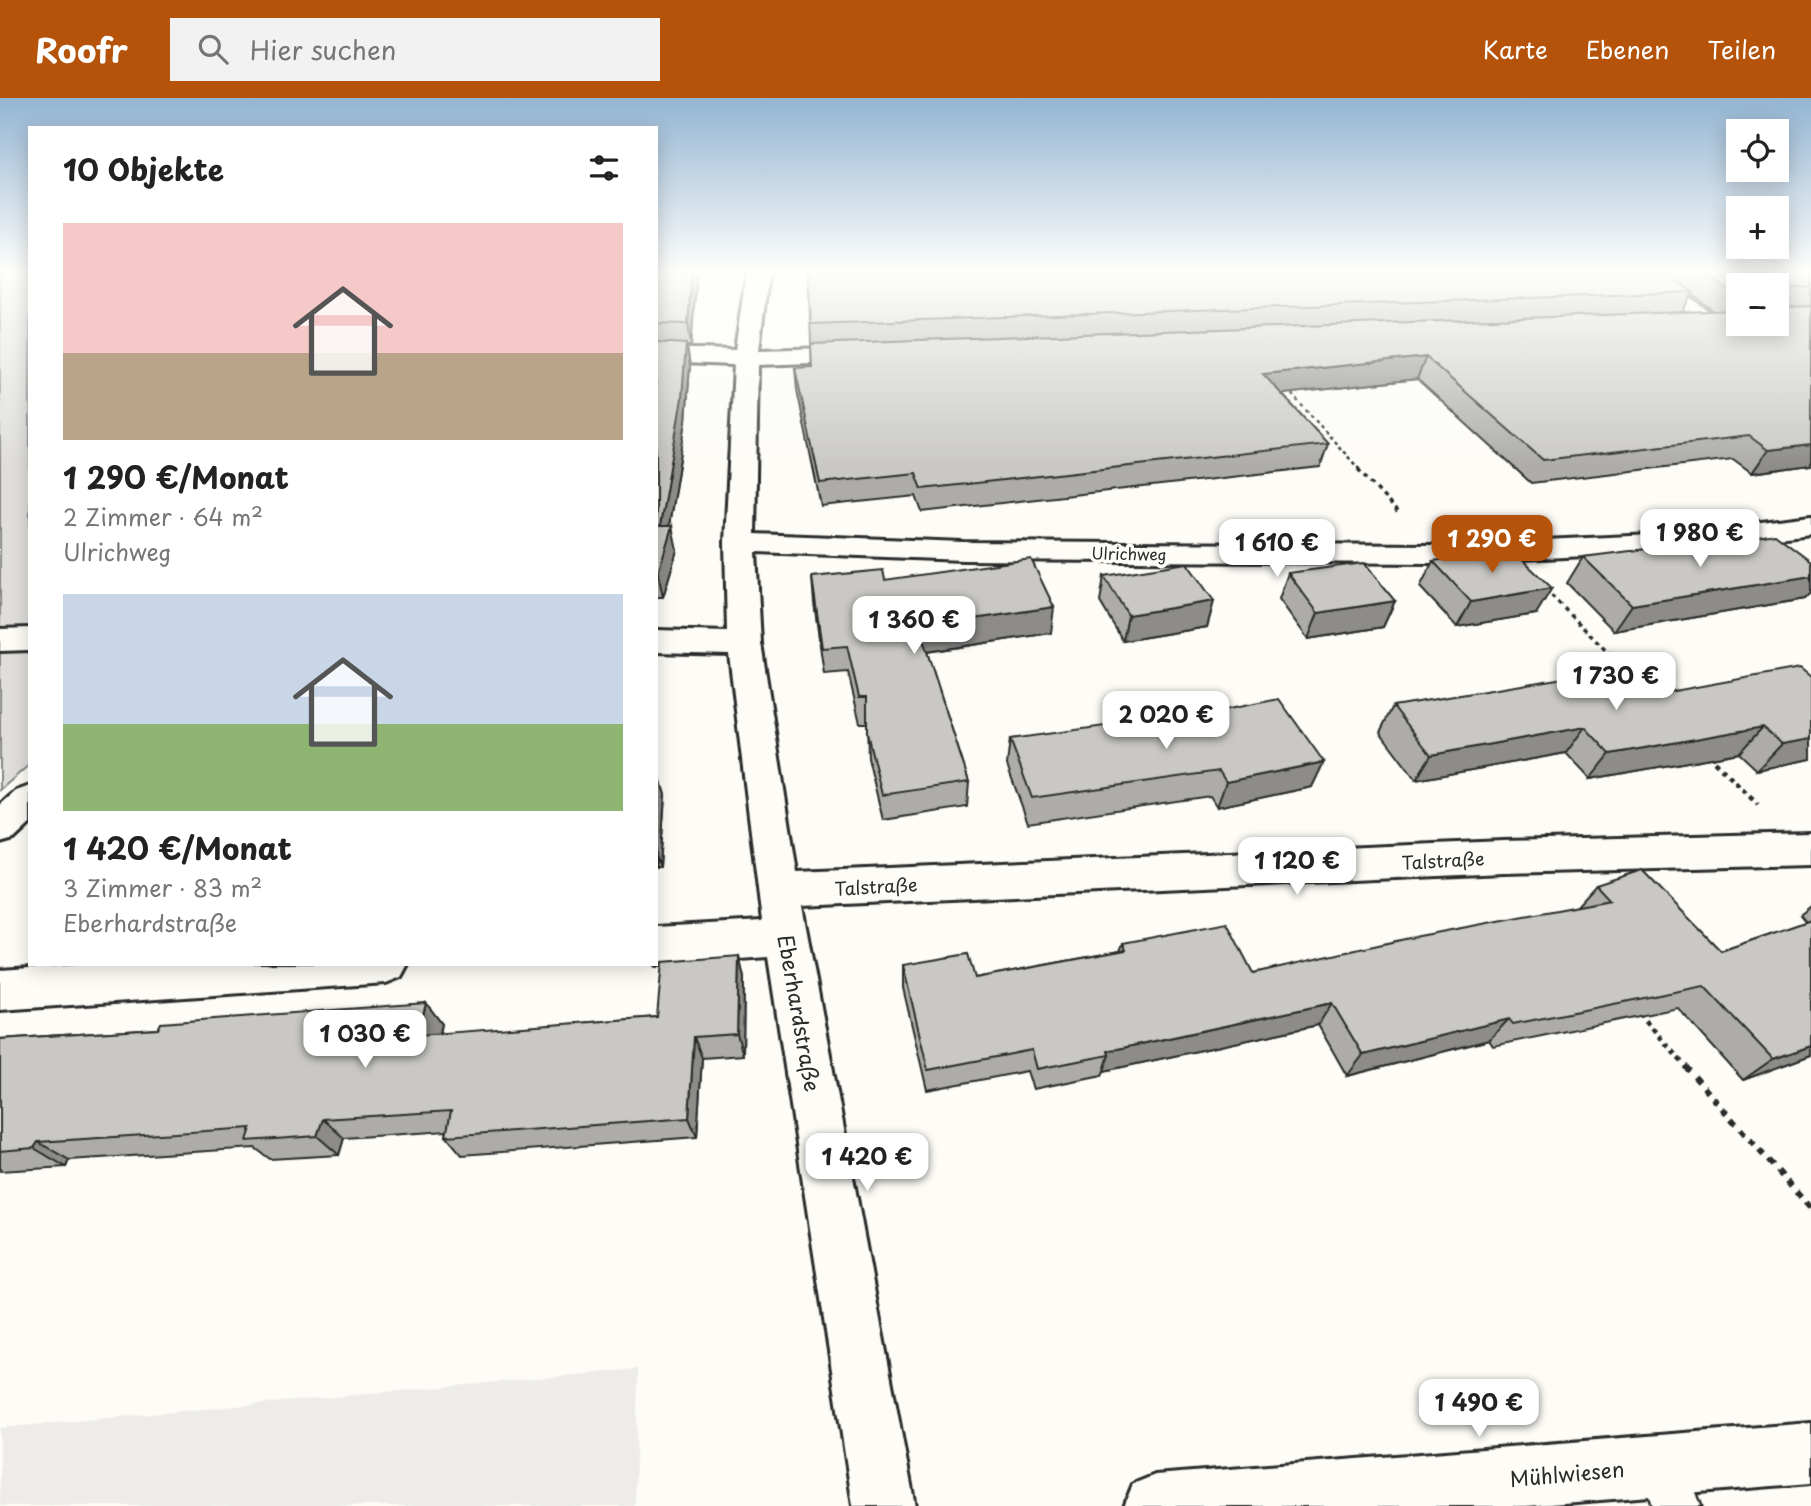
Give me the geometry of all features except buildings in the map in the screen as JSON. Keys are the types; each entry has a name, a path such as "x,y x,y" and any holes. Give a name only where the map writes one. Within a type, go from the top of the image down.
{"street":[{"name":"Eberhardstraße","path":"749,336 740,542 744,643 784,914 884,1506"},
{"path":"658,355 746,358 884,353"},
{"name":"Ulrichweg","path":"740,542 963,551 1435,554 1505,548 1653,544 1811,525"},
{"path":"0,640 28,639"},
{"path":"658,641 744,643"},
{"path":"0,828 28,803"},
{"name":"Talstraße","path":"658,946 784,914 1503,857 1806,849"},
{"path":"0,990 356,966"},
{"name":"Mühlwiesen","path":"1154,1506 1669,1486 1811,1453"}],"path":[{"path":"1279,379 1435,554"},
{"path":"1505,548 1630,675"},
{"path":"1706,752 1806,849"},
{"path":"1630,1002 1811,1209"}],"shaded area":[{"path":"0,336 28,336 28,766 0,790"},
{"path":"638,1369 635,1506 0,1506 0,1428"}]}
